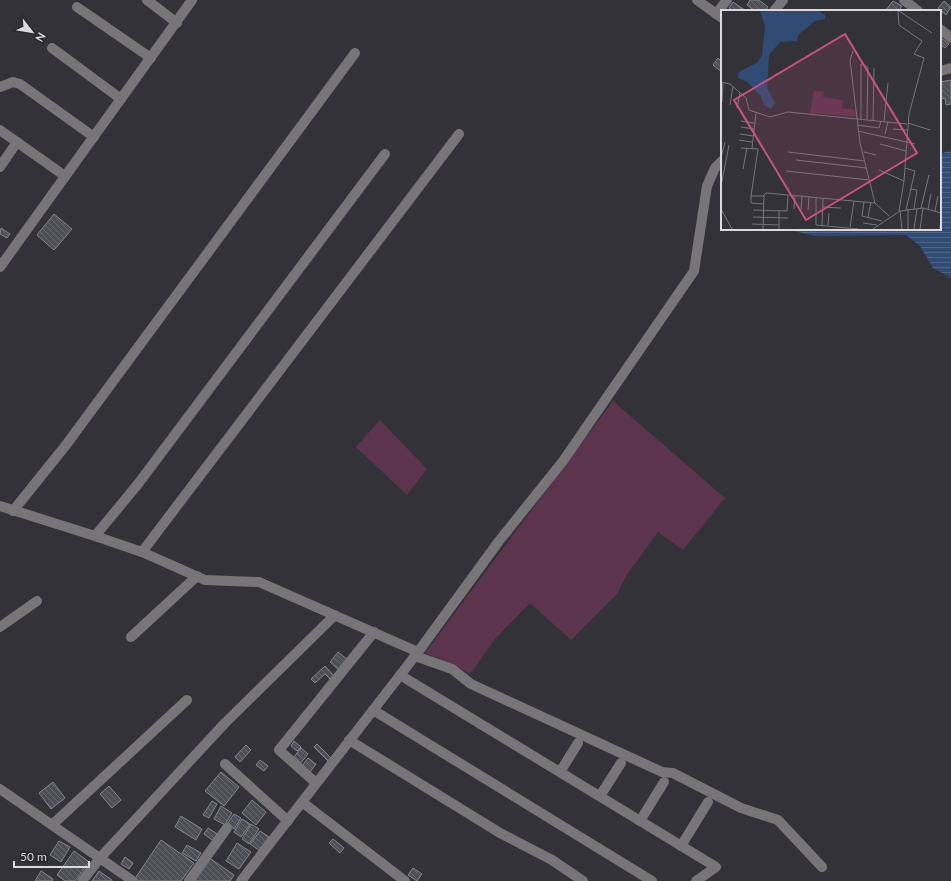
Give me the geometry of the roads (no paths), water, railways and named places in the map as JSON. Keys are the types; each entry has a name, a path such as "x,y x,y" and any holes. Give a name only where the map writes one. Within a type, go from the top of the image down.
{"street":[{"path":"147,0 177,22"},
{"path":"0,266 192,0"},
{"path":"697,0 719,16"},
{"path":"722,10 727,0"},
{"path":"775,10 783,0"},
{"path":"904,0 917,10"},
{"path":"77,7 151,58"},
{"path":"941,30 951,38"},
{"path":"52,48 121,99"},
{"path":"13,511 66,445 355,53"},
{"path":"941,71 951,68"},
{"path":"0,87 13,82 20,84 94,137"},
{"path":"0,130 65,176"},
{"path":"142,552 459,134"},
{"path":"0,167 17,142"},
{"path":"95,536 138,484 385,154"},
{"path":"241,881 416,654 499,541 563,460 694,271 707,186 715,168 721,162"},
{"path":"0,506 142,552 206,580 259,582 374,632 416,654 452,668 471,684 662,772 673,773 741,808 778,820 822,867"},
{"path":"131,637 197,576"},
{"path":"1,624 37,601"},
{"path":"82,881 100,858 225,723 335,615"},
{"path":"316,783 279,750 374,632"},
{"path":"400,675 716,867 696,881"},
{"path":"53,824 187,700"},
{"path":"373,710 652,881"},
{"path":"349,740 500,833 552,860 582,881"},
{"path":"560,772 578,743"},
{"path":"600,796 621,762"},
{"path":"225,764 288,821"},
{"path":"640,821 664,782"},
{"path":"0,789 53,824 133,881"},
{"path":"302,802 405,881"},
{"path":"681,846 708,802"},
{"path":"189,881 227,828"}],"water":[{"path":"951,150 951,278 933,268 920,246 906,235 815,236 793,230 941,230 941,154"}]}
